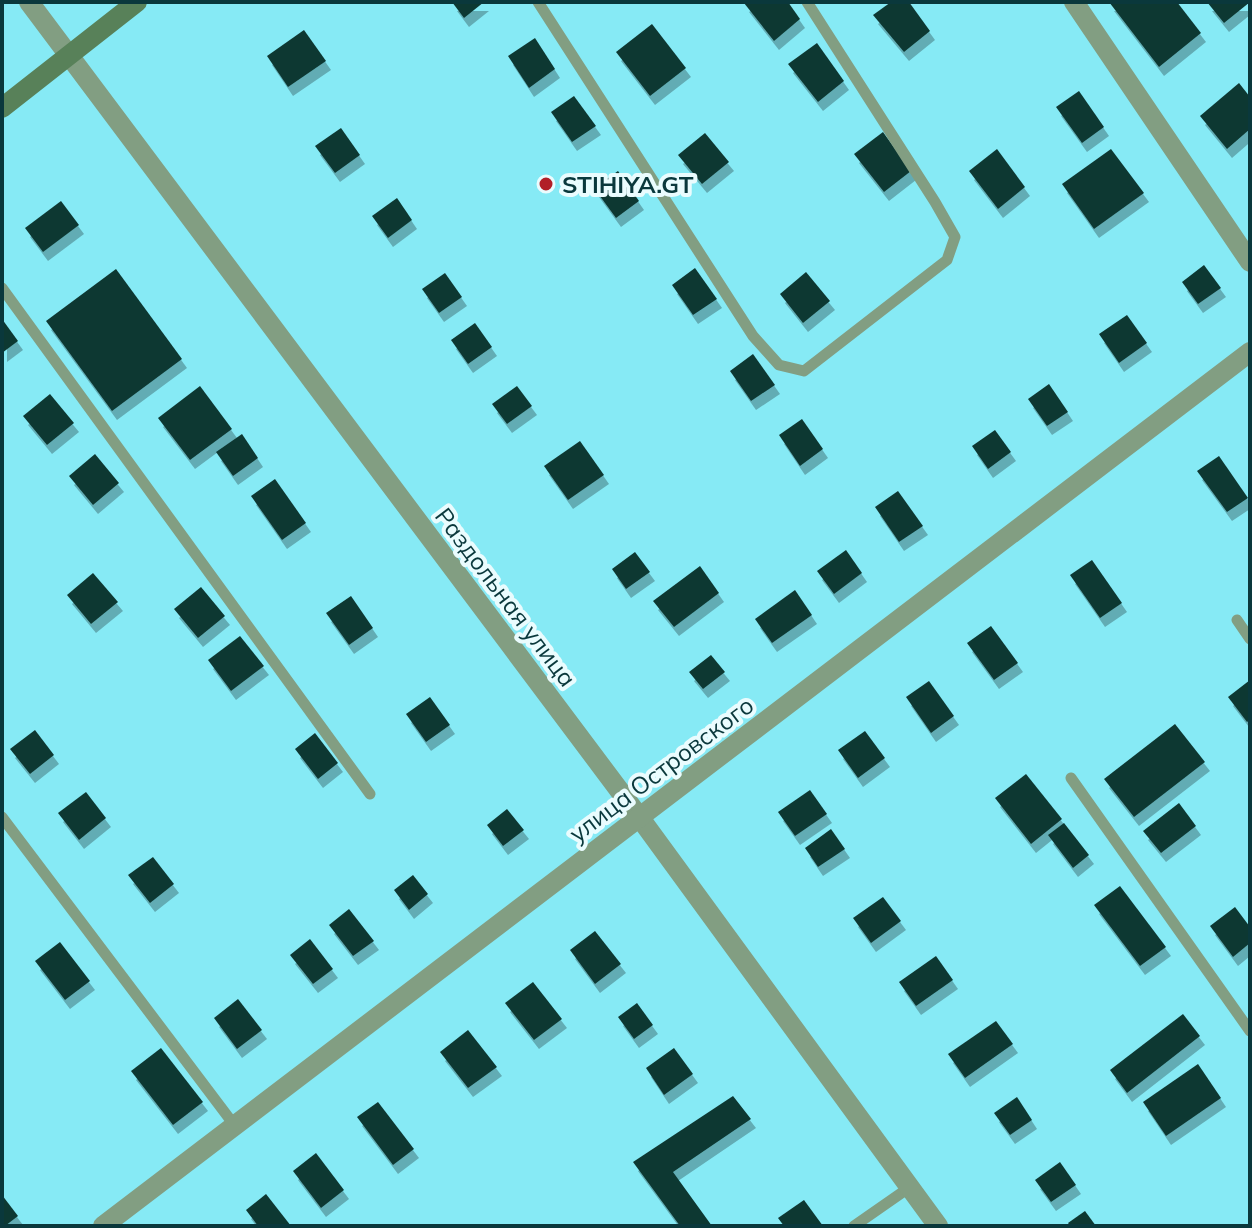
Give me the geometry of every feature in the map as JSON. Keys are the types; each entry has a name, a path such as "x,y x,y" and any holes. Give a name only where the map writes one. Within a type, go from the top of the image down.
{"main road":[{"path":"2,108 137,2"}],"street":[{"path":"1074,2 1250,262"},
{"name":"Раздольная улица","path":"33,4 640,818 938,1226"},
{"name":"улица Островского","path":"103,1226 1250,352"}],"lane":[{"path":"538,2 753,336 779,365 804,371 947,260 955,237 807,2"},
{"path":"2,288 370,794"},
{"path":"1237,620 1250,639"},
{"path":"1071,778 1250,1031"},
{"path":"2,817 235,1126"},
{"path":"854,1226 910,1187"}],"building":[{"path":"452,2 484,2 464,18"},
{"path":"746,2 788,2 800,19 774,41"},
{"path":"891,2 909,2 930,31 904,52 873,15"},
{"path":"1109,2 1177,2 1201,33 1159,67"},
{"path":"1207,2 1250,2 1224,23"},
{"path":"652,24 686,68 650,96 616,52"},
{"path":"304,30 326,61 288,87 267,56"},
{"path":"535,38 555,69 529,88 508,56"},
{"path":"817,43 844,81 818,102 788,64"},
{"path":"1239,83 1250,97 1250,129 1227,149 1200,116"},
{"path":"1079,91 1104,127 1082,143 1056,107"},
{"path":"574,96 596,126 572,142 551,112"},
{"path":"341,128 360,155 335,173 315,146"},
{"path":"883,132 911,171 884,192 854,154"},
{"path":"705,133 729,162 702,184 678,155"},
{"path":"997,149 1025,187 998,209 969,171"},
{"path":"1111,149 1144,193 1094,229 1062,184"},
{"path":"618,171 639,201 616,218 594,188"},
{"path":"397,198 412,220 388,238 372,216"},
{"path":"61,201 79,225 43,252 25,228"},
{"path":"1204,265 1221,288 1198,304 1182,282"},
{"path":"695,268 717,299 693,315 672,285"},
{"path":"116,269 182,359 112,411 46,321"},
{"path":"806,272 830,301 803,323 780,294"},
{"path":"445,273 462,297 439,313 422,289"},
{"path":"1127,315 1147,343 1119,363 1099,334"},
{"path":"2,319 18,341 2,353"},
{"path":"475,323 492,347 468,364 451,340"},
{"path":"753,354 775,385 751,401 730,371"},
{"path":"1049,384 1068,412 1047,426 1028,399"},
{"path":"200,386 232,429 190,460 158,418"},
{"path":"517,386 532,406 507,424 492,404"},
{"path":"50,394 74,423 47,445 23,416"},
{"path":"802,419 823,449 800,466 779,435"},
{"path":"995,430 1011,452 988,469 972,446"},
{"path":"242,434 258,458 233,476 216,452"},
{"path":"580,441 604,475 568,500 544,466"},
{"path":"95,454 119,483 93,505 69,476"},
{"path":"1219,456 1248,498 1227,512 1197,471"},
{"path":"275,479 306,523 282,540 251,496"},
{"path":"898,491 923,526 899,542 875,507"},
{"path":"846,550 862,573 834,594 817,571"},
{"path":"635,552 650,572 626,589 612,569"},
{"path":"1092,560 1122,603 1100,618 1070,575"},
{"path":"700,566 719,593 674,627 653,601"},
{"path":"93,573 118,602 91,624 67,595"},
{"path":"201,587 225,616 198,638 174,609"},
{"path":"795,590 812,615 772,643 755,619"},
{"path":"351,596 373,628 349,645 326,613"},
{"path":"991,626 1018,663 994,680 967,643"},
{"path":"240,636 264,666 231,691 208,660"},
{"path":"711,655 725,672 703,689 689,672"},
{"path":"1250,680 1250,720 1247,722 1228,697"},
{"path":"929,681 954,716 931,733 906,697"},
{"path":"430,697 450,725 426,742 406,714"},
{"path":"1175,724 1205,762 1134,817 1104,779"},
{"path":"35,730 54,755 30,774 10,749"},
{"path":"865,731 885,758 858,778 838,750"},
{"path":"315,733 338,763 318,779 295,749"},
{"path":"1026,774 1062,819 1031,844 995,798"},
{"path":"810,790 827,814 795,836 778,812"},
{"path":"86,792 106,818 79,840 58,813"},
{"path":"1179,803 1196,826 1161,853 1143,831"},
{"path":"507,809 524,830 503,846 487,825"},
{"path":"1064,823 1089,855 1073,868 1048,835"},
{"path":"831,829 845,849 818,867 805,848"},
{"path":"153,857 174,884 150,903 128,875"},
{"path":"413,875 428,894 409,910 394,890"},
{"path":"1120,886 1166,947 1140,966 1094,905"},
{"path":"883,897 901,921 871,943 853,918"},
{"path":"1235,907 1250,927 1250,943 1233,957 1210,926"},
{"path":"349,909 374,941 353,956 329,925"},
{"path":"595,931 621,964 595,984 570,950"},
{"path":"310,939 333,969 313,984 290,955"},
{"path":"60,942 90,981 65,1000 35,961"},
{"path":"936,956 953,980 916,1006 899,982"},
{"path":"533,982 562,1019 534,1040 505,1003"},
{"path":"238,999 262,1030 237,1049 214,1018"},
{"path":"637,1003 653,1025 634,1039 618,1017"},
{"path":"1183,1014 1200,1036 1127,1093 1110,1070"},
{"path":"996,1021 1013,1044 965,1078 948,1054"},
{"path":"468,1030 497,1067 468,1088 440,1052"},
{"path":"161,1048 203,1102 173,1125 131,1071"},
{"path":"674,1048 693,1074 664,1095 646,1068"},
{"path":"1198,1064 1221,1098 1166,1136 1143,1102"},
{"path":"733,1096 751,1119 673,1172 712,1226 680,1226 633,1162"},
{"path":"1017,1097 1032,1120 1010,1135 994,1113"},
{"path":"378,1102 414,1149 393,1165 357,1117"},
{"path":"316,1153 344,1190 321,1208 293,1171"},
{"path":"1060,1162 1076,1185 1051,1202 1035,1180"},
{"path":"266,1194 291,1226 258,1226 246,1210"},
{"path":"2,1195 18,1216 5,1226 2,1226"},
{"path":"804,1200 823,1226 784,1226 778,1218"},
{"path":"1085,1211 1096,1226 1070,1226 1068,1223"}],"place":[{"name":"STIHIYA.GT","path":"546,184"}]}
